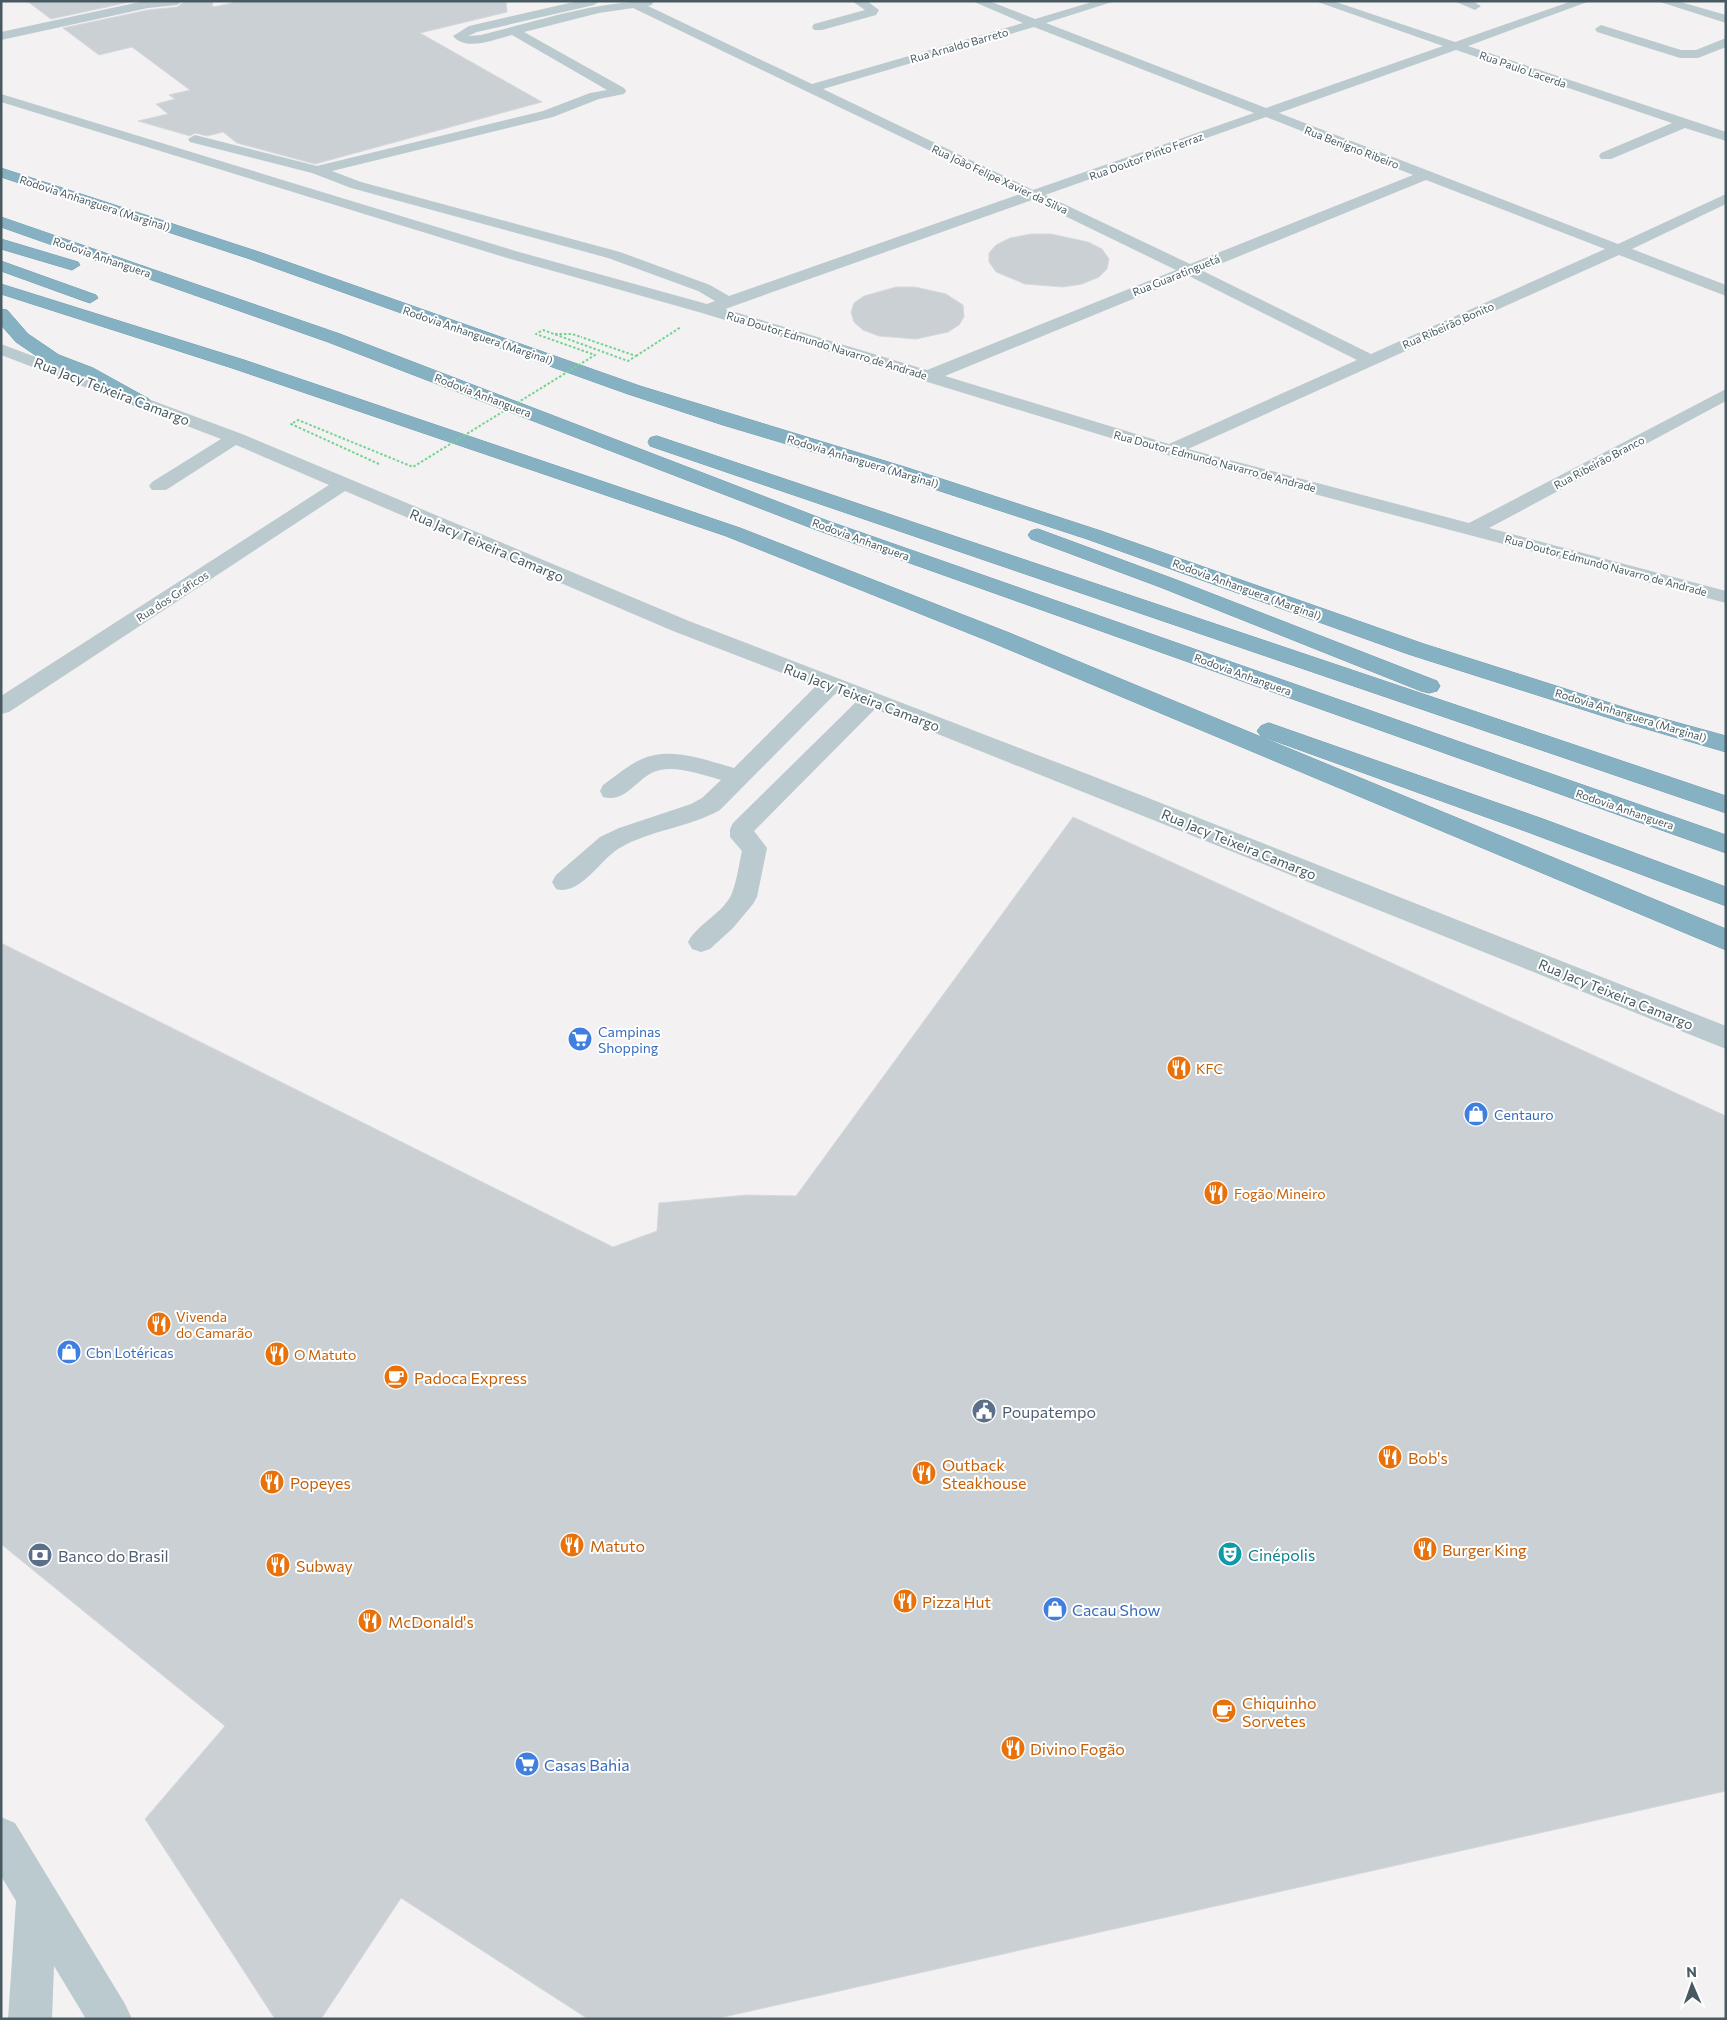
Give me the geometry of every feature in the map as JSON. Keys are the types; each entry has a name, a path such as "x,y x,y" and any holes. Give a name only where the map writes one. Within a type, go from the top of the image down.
{"highway":[{"name":"Rodovia Anhanguera (Marginal)","path":"1,172 253,255 634,390 901,472 1094,535 1416,649 1627,716 1726,744"},
{"path":"1,202 38,215"},
{"name":"Rodovia Anhanguera","path":"1,222 334,338 821,525 1726,844"},
{"name":"Rodovia Anhanguera","path":"57,222 623,429"},
{"path":"1,244 84,269"},
{"path":"1,266 110,305"},
{"path":"120,280 334,338"},
{"path":"1,289 238,364 733,532 999,637 1726,940"},
{"path":"1,314 22,338 53,359 88,372 143,403"},
{"path":"155,320 418,407 581,480"},
{"path":"730,421 1167,583 1726,805"},
{"name":"Rodovia Anhanguera","path":"641,436 1726,805"},
{"path":"999,637 1525,822 1726,897"}],"street":[{"path":"1,36 148,4 177,1"},
{"path":"594,1 473,29 459,36 469,40 492,37 599,9 638,2"},
{"path":"818,26 872,12 873,10 869,6 858,1"},
{"name":"Rua Benígno Ribeiro","path":"978,1 1726,291"},
{"name":"Rua Arnaldo Barreto","path":"809,89 1109,1"},
{"name":"Rua Paulo Lacerda","path":"1321,1 1726,137"},
{"path":"1460,1 1475,6"},
{"name":"Rua Doutor Pinto Ferraz","path":"708,309 1035,196 1584,1"},
{"path":"1663,1 1726,19"},
{"name":"Rua João Felipe Xavier da Silva","path":"638,2 809,89 1189,270 1370,360"},
{"path":"521,6 534,15"},
{"path":"1601,29 1680,54 1698,54 1726,42"},
{"path":"317,170 548,114 595,96 619,91 514,32"},
{"path":"492,37 510,47"},
{"path":"1,85 84,109"},
{"path":"578,86 595,96"},
{"name":"Rua Doutor Edmundo Navarro de Andrade","path":"1,98 513,255 708,309 1170,450 1726,597"},
{"path":"1606,156 1684,123"},
{"path":"186,136 317,170 356,185 614,255 704,288 728,302"},
{"name":"Rua Guaratinguetá","path":"928,376 1426,175"},
{"name":"Rua Ribeirão Bonito","path":"1170,450 1619,249 1726,198"},
{"name":"Rua Jacy Teixeira Camargo","path":"1,349 235,438 640,610 1096,787 1726,1038"},
{"path":"1,367 21,357"},
{"name":"Rua Ribeirão Branco","path":"1472,529 1726,394"},
{"path":"159,486 235,438"},
{"name":"Rua dos Gráficos","path":"1,707 343,484"},
{"path":"565,882 602,848 615,840 660,823 697,813 725,792 831,685"},
{"path":"701,942 724,921 744,898 755,848 742,837 742,828 871,700"},
{"path":"612,791 652,763 699,766 739,777"},
{"path":"1,1837 110,2019"},
{"path":"30,2019 36,1894"}],"path":[{"path":"379,464 291,424 298,420 413,467 595,356 536,334 542,330 628,361 708,309"},
{"path":"581,337 636,356"}],"building":[{"path":"27,1 134,1 51,19"},
{"path":"185,1 212,1 213,7 241,1 506,1 507,12 420,33 542,102 315,164 237,143 223,132 207,136 195,133 190,136 138,121 168,114 156,104 175,99 169,95 190,90 132,47 99,55 63,28 148,10 177,7"},
{"path":"1031,234 1051,234 1088,242 1102,249 1109,259 1107,269 1099,277 1082,284 1063,287 1025,284 996,272 989,262 989,253 996,245 1010,238"},
{"path":"896,287 915,287 946,294 963,305 964,317 959,325 948,332 916,339 879,336 863,330 854,322 851,312 854,303 864,296"},
{"path":"1073,817 1726,1116 1726,1791 715,2019 588,2019 401,1898 321,2019 275,2019 145,1819 225,1726 1,1544 1,943 613,1247 657,1231 659,1203 747,1195 796,1196"}],"place":[{"name":"Campinas Shopping","path":"580,1039"},
{"name":"KFC","path":"1179,1068"},
{"name":"Centauro","path":"1476,1114"},
{"name":"Fogão Mineiro","path":"1216,1193"},
{"name":"Vivenda do Camarão","path":"159,1324"},
{"name":"Cbn Lotéricas","path":"69,1352"},
{"name":"O Matuto","path":"277,1354"},
{"name":"Padoca Express","path":"396,1377"},
{"name":"Poupatempo","path":"984,1411"},
{"name":"Bob's","path":"1390,1457"},
{"name":"Outback Steakhouse","path":"924,1473"},
{"name":"Popeyes","path":"272,1482"},
{"name":"Matuto","path":"572,1545"},
{"name":"Burger King","path":"1425,1549"},
{"name":"Cinépolis","path":"1230,1554"},
{"name":"Banco do Brasil","path":"40,1555"},
{"name":"Subway","path":"278,1565"},
{"name":"Pizza Hut","path":"905,1601"},
{"name":"Cacau Show","path":"1055,1609"},
{"name":"McDonald's","path":"370,1621"},
{"name":"Chiquinho Sorvetes","path":"1224,1711"},
{"name":"Divino Fogão","path":"1013,1748"},
{"name":"Casas Bahia","path":"527,1764"}]}
